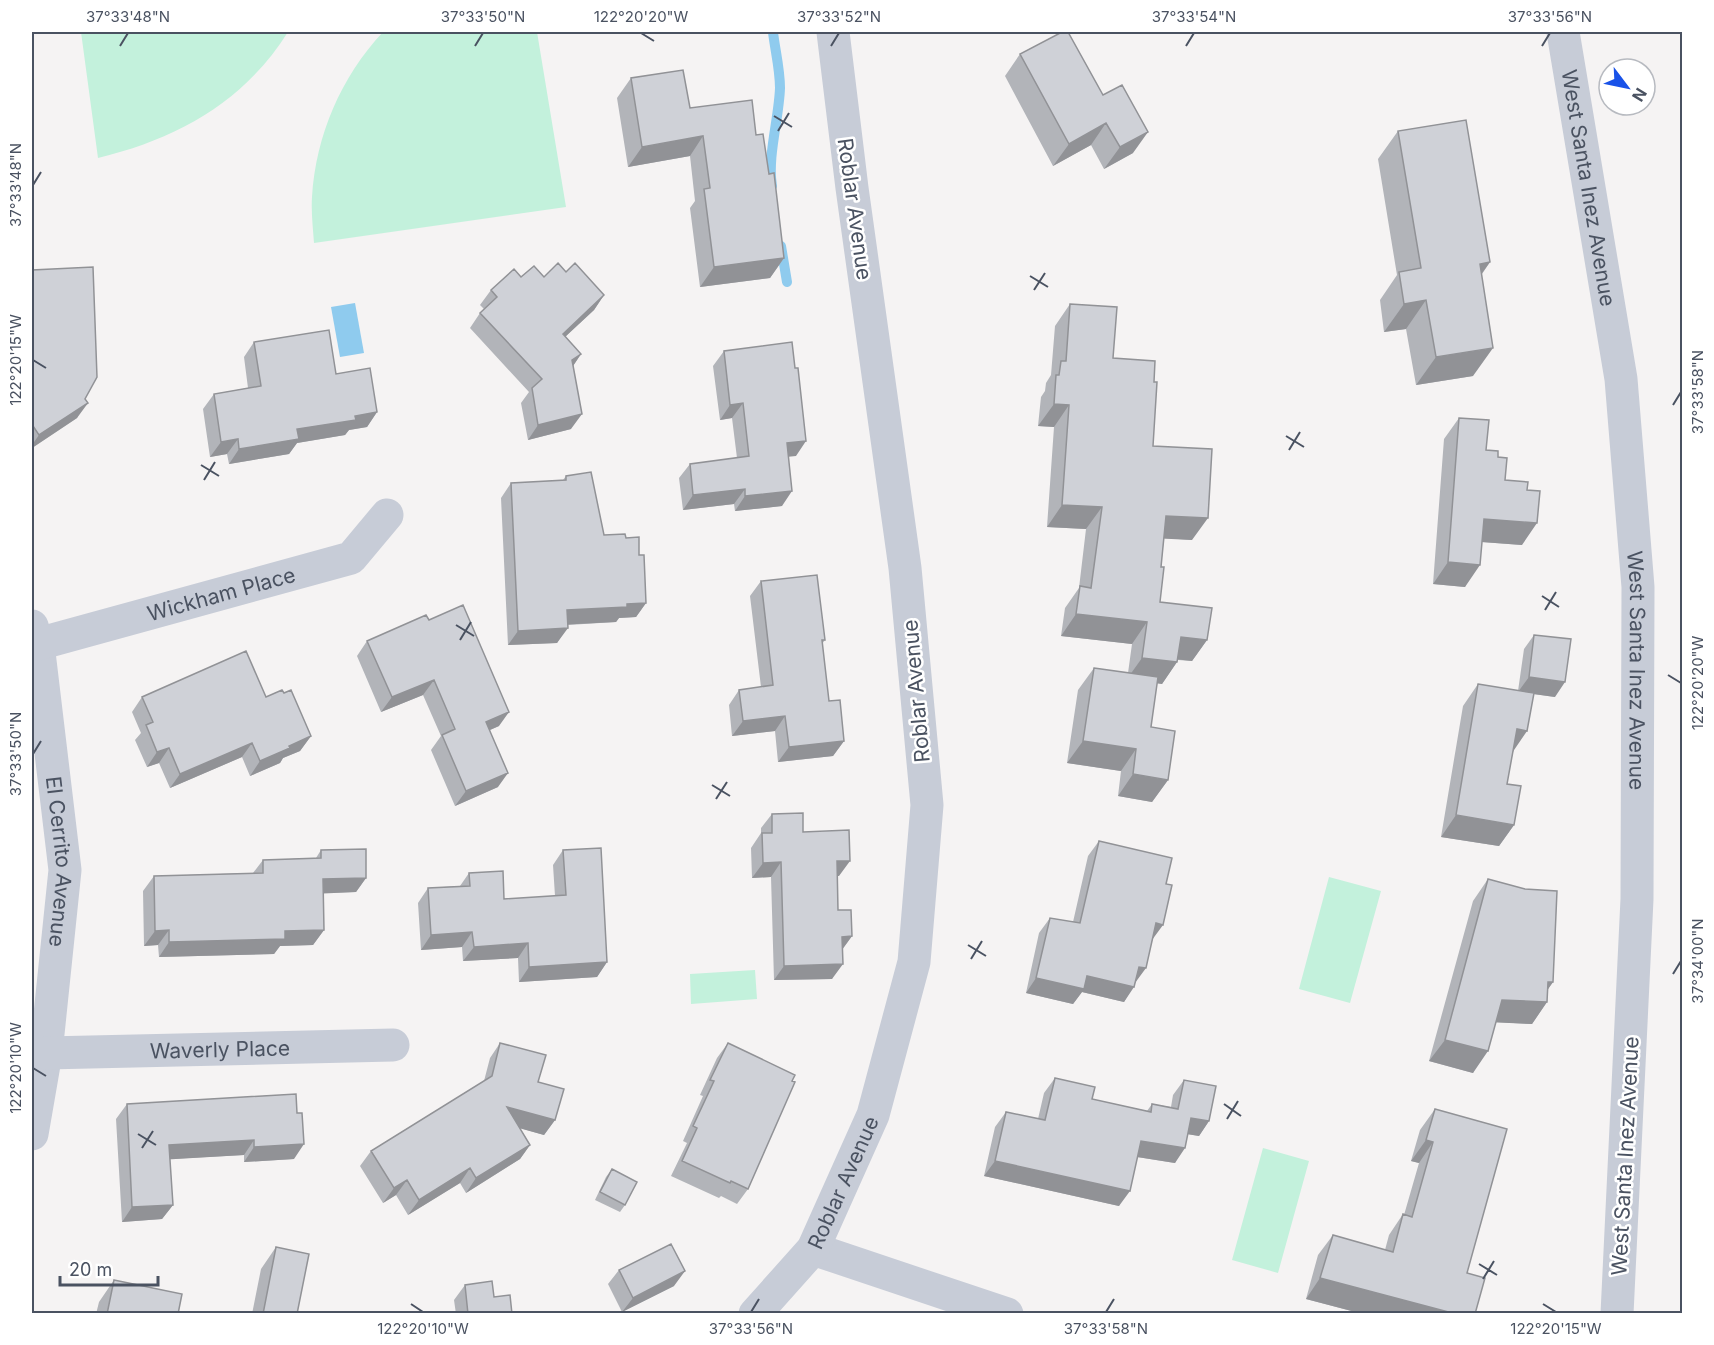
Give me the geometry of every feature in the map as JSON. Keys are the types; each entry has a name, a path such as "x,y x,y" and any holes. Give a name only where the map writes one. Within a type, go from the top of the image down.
{"street":[{"name":"Roblar Avenue","path":"755,1314 813,1249 873,1115 914,962 927,805 905,568 832,32"},
{"name":"West Santa Inez Avenue","path":"1563,32 1621,379 1638,587 1637,899 1617,1314"},
{"name":"Wickham Place","path":"35,635 351,558 387,514"},
{"name":"El Cerrito Avenue","path":"32,1134 46,1053 65,870 35,635"},
{"name":"Waverly Place","path":"46,1053 393,1045"},
{"path":"813,1249 1007,1314"}],"green space":[{"path":"81,32 288,32 251,79 206,114 155,140 98,158"},
{"path":"383,32 537,32 566,207 314,243 312,197 314,174 325,129 343,88 368,49"},
{"path":"1329,877 1381,891 1350,1003 1299,989"},
{"path":"755,970 757,999 691,1004 690,974"},
{"path":"1263,1148 1309,1161 1278,1273 1232,1260"}],"water":[{"path":"355,303 364,353 340,357 331,307"}],"building":[{"path":"1062,32 1068,32 1103,95 1122,85 1148,132 1120,147 1106,123 1069,144 1020,54"},
{"path":"683,70 690,108 752,100 756,135 763,134 769,174 774,173 784,258 714,267 704,189 710,188 703,136 642,147 631,78"},
{"path":"1466,120 1490,262 1480,264 1493,348 1436,357 1426,300 1404,304 1399,272 1421,268 1398,131"},
{"path":"558,263 566,272 575,263 604,295 563,334 581,354 572,360 582,414 538,425 532,388 542,379 480,313 497,297 491,290 514,269 521,277 534,266 544,277"},
{"path":"93,267 97,377 85,399 88,403 39,435 32,427 32,270"},
{"path":"1070,304 1117,307 1113,358 1155,361 1154,382 1157,382 1153,446 1212,449 1208,518 1166,516 1160,602 1212,608 1207,640 1181,637 1177,662 1142,658 1147,622 1076,614 1080,586 1091,588 1102,507 1062,505 1069,405 1054,404 1056,375 1059,375 1061,361 1066,361"},
{"path":"329,330 336,374 370,368 377,412 355,416 356,420 297,429 299,439 239,449 238,439 221,442 214,394 261,386 254,342"},
{"path":"792,342 795,368 798,368 806,441 787,443 792,491 745,496 745,489 693,495 690,464 749,456 743,403 730,405 724,351"},
{"path":"1459,418 1489,420 1486,450 1498,451 1498,457 1507,458 1505,480 1528,482 1527,490 1540,491 1537,523 1484,519 1480,565 1448,562"},
{"path":"591,472 604,535 625,534 626,538 639,537 639,555 644,555 646,603 627,604 627,607 567,610 568,628 518,631 511,483 566,480 566,476"},
{"path":"817,575 825,640 822,640 829,701 840,700 844,741 789,747 785,716 743,721 739,690 773,685 761,581"},
{"path":"463,605 509,712 486,722 508,773 466,791 442,735 455,729 434,680 392,697 367,641 426,615 429,620"},
{"path":"1534,635 1571,639 1565,682 1529,677"},
{"path":"246,651 266,697 282,690 284,693 291,690 311,736 260,761 252,743 180,774 169,748 157,752 146,725 153,722 142,697"},
{"path":"1094,668 1158,677 1151,727 1175,731 1168,780 1133,774 1136,749 1083,741"},
{"path":"1478,684 1534,693 1527,731 1517,729 1507,784 1521,786 1514,825 1456,815"},
{"path":"803,813 803,832 849,830 850,861 837,861 838,910 851,910 852,936 842,937 843,964 784,966 781,862 763,863 762,833 772,833 772,814"},
{"path":"1099,841 1172,858 1166,884 1172,885 1163,925 1156,923 1146,968 1139,967 1134,987 1087,976 1084,989 1036,978 1050,918 1080,923"},
{"path":"601,848 607,962 529,967 528,943 474,947 472,932 431,935 428,888 470,886 469,873 503,871 504,899 566,895 563,850"},
{"path":"366,849 366,878 323,879 324,930 285,931 285,939 169,942 169,930 155,931 154,876 263,873 263,860 321,858 321,850"},
{"path":"1488,879 1525,889 1557,891 1553,982 1548,982 1547,1002 1502,1000 1488,1051 1445,1040"},
{"path":"500,1043 546,1055 538,1082 564,1089 555,1120 507,1107 530,1145 476,1178 470,1168 419,1200 407,1180 394,1188 371,1151 492,1076"},
{"path":"728,1043 795,1075 792,1081 795,1082 748,1189 682,1161 697,1128 693,1126 714,1081 710,1080"},
{"path":"1055,1078 1095,1087 1092,1099 1151,1112 1152,1104 1178,1109 1184,1080 1216,1086 1209,1121 1191,1118 1185,1148 1141,1141 1130,1191 995,1161 1006,1112 1045,1120"},
{"path":"296,1094 297,1113 302,1113 304,1144 254,1147 254,1140 169,1145 173,1205 132,1207 127,1104"},
{"path":"1435,1109 1507,1129 1467,1273 1485,1278 1475,1314 1456,1314 1320,1278 1333,1235 1393,1252 1403,1214 1412,1217 1433,1142 1426,1140"},
{"path":"612,1169 637,1182 625,1205 600,1192"},
{"path":"671,1244 685,1271 633,1298 619,1270"},
{"path":"276,1247 309,1254 297,1314 263,1314"},
{"path":"114,1280 182,1294 178,1314 107,1314"},
{"path":"492,1281 494,1297 510,1295 512,1314 468,1314 465,1285"}],"waterway":[{"path":"772,186 771,163 780,88 773,32"},
{"path":"781,246 787,282"}]}
